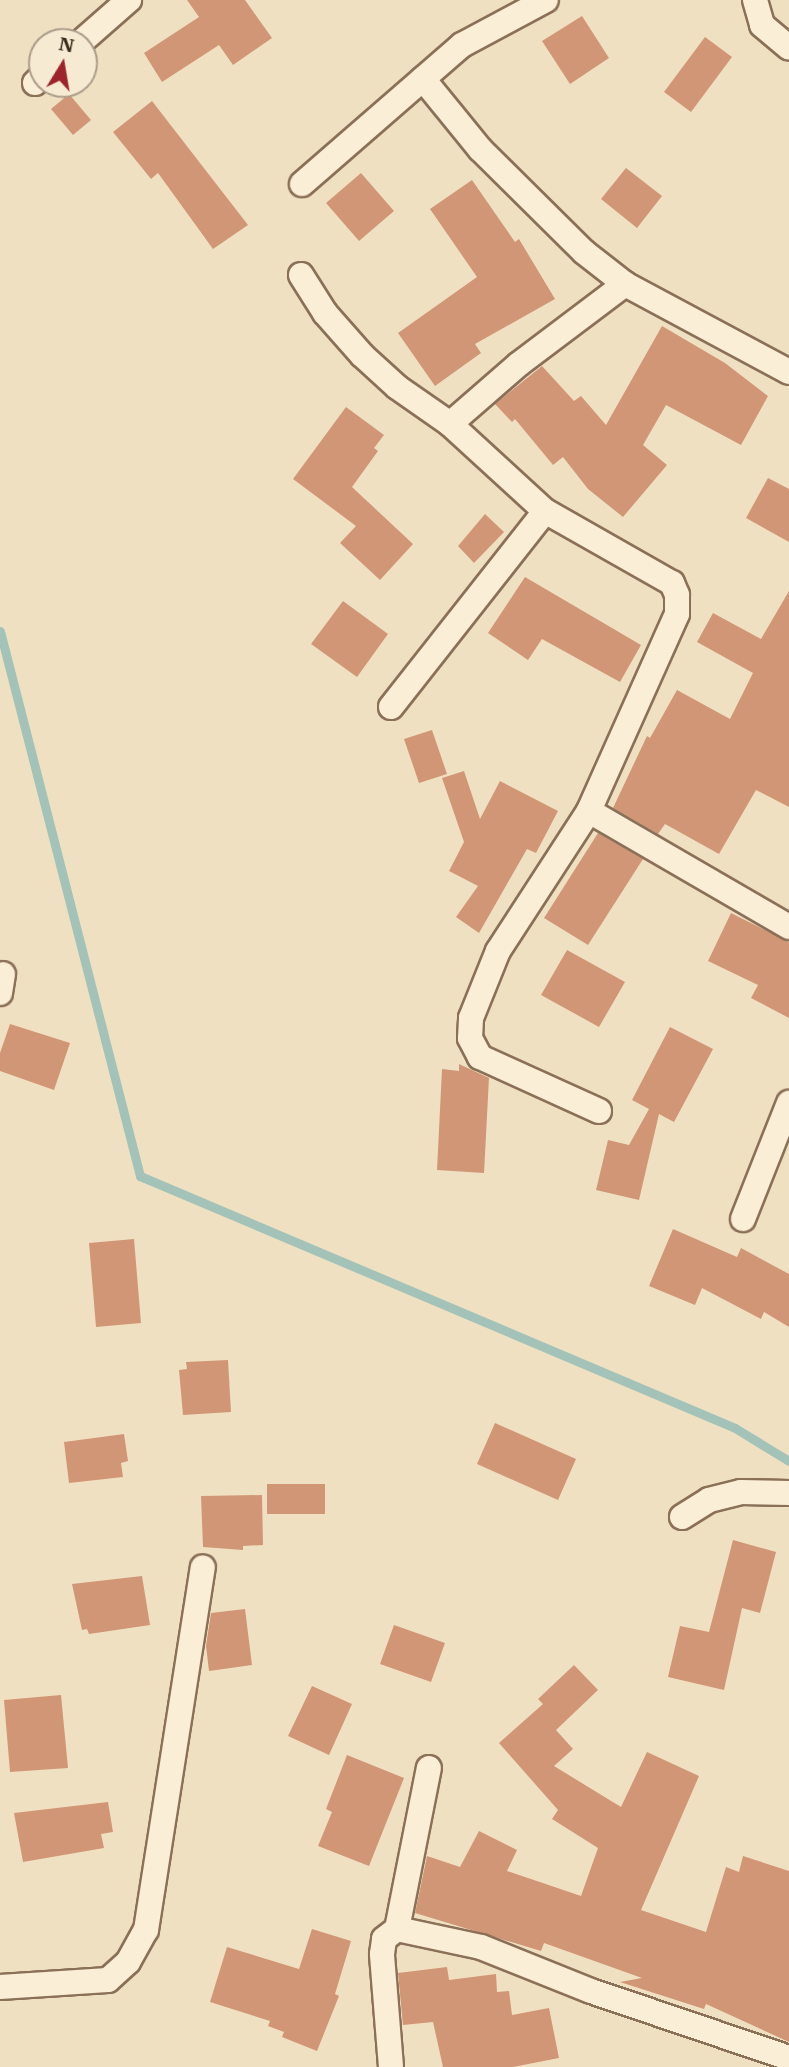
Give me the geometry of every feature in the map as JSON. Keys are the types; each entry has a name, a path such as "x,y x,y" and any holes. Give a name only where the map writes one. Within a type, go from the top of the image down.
{"street":[{"path":"97,28 130,0"},
{"path":"303,184 462,45 546,0"},
{"path":"755,0 762,25 789,48"},
{"path":"423,79 480,149 584,252 625,284 789,372"},
{"path":"301,275 325,313 362,355 397,387 450,424 545,511 672,583 677,595 677,614 589,811 498,951 471,1018 470,1038 480,1057 599,1111"},
{"path":"450,424 519,364 625,284"},
{"path":"391,708 545,511"},
{"path":"589,811 789,927"},
{"path":"743,1219 789,1104"},
{"path":"682,1517 709,1500 741,1492 789,1493"},
{"path":"0,1987 108,1980 128,1962 146,1930 203,1567"},
{"path":"391,2067 382,1954 384,1939 397,1929 429,1768"},
{"path":"397,1929 481,1947 591,1991 789,2058"}],"building":[{"path":"187,0 245,0 272,38 233,65 219,45 162,82 144,53 199,17"},
{"path":"582,16 609,58 570,84 542,41"},
{"path":"705,37 732,57 691,112 664,92"},
{"path":"64,98 72,98 91,120 73,135 51,109"},
{"path":"152,101 248,225 213,249 158,173 151,179 113,132"},
{"path":"626,168 662,196 637,228 601,199"},
{"path":"361,173 394,211 359,241 326,203"},
{"path":"472,180 515,242 519,239 555,299 475,344 481,353 435,386 398,333 477,277 430,209"},
{"path":"662,326 725,363 768,396 741,445 666,405 643,445 667,465 623,517 588,489 563,457 553,465 515,419 512,422 495,404 542,366 574,401 581,396 606,425"},
{"path":"346,407 384,435 374,448 378,451 352,487 413,544 380,580 340,543 356,526 293,479"},
{"path":"768,478 789,489 789,542 746,518"},
{"path":"485,514 504,532 474,563 458,546"},
{"path":"525,577 641,645 620,682 542,639 528,660 488,633"},
{"path":"789,591 789,807 756,790 719,854 665,824 658,834 613,808 647,736 650,738 677,690 730,719 753,673 697,642 713,613 761,639"},
{"path":"343,601 388,634 357,677 311,644"},
{"path":"432,730 447,774 419,783 404,739"},
{"path":"464,771 480,819 500,781 558,811 536,853 527,849 479,933 456,917 478,886 449,871 464,842 442,778"},
{"path":"598,833 643,859 588,945 544,918"},
{"path":"731,913 789,942 789,1018 751,998 758,985 708,961"},
{"path":"567,950 625,982 599,1027 541,995"},
{"path":"10,1024 70,1043 54,1090 0,1071 0,1053"},
{"path":"670,1027 713,1049 674,1122 659,1114 639,1200 596,1190 608,1140 629,1145 649,1109 632,1100"},
{"path":"459,1064 489,1078 484,1173 437,1170 442,1069 459,1071"},
{"path":"673,1229 737,1257 741,1248 789,1274 789,1327 764,1312 761,1319 702,1288 695,1305 649,1286"},
{"path":"134,1239 141,1323 96,1327 89,1243"},
{"path":"228,1360 231,1412 183,1415 179,1370 187,1369 186,1362"},
{"path":"495,1423 576,1459 558,1500 477,1464"},
{"path":"124,1434 128,1461 121,1463 123,1477 69,1483 64,1442"},
{"path":"267,1484 325,1484 325,1514 267,1514"},
{"path":"262,1495 263,1545 243,1546 243,1550 203,1547 201,1496"},
{"path":"733,1540 776,1552 760,1613 742,1608 724,1690 668,1677 680,1626 709,1632"},
{"path":"142,1576 150,1625 89,1634 87,1629 82,1630 72,1584"},
{"path":"245,1609 252,1665 209,1671 206,1646 211,1613"},
{"path":"394,1625 445,1643 431,1682 380,1664"},
{"path":"574,1665 598,1690 556,1730 573,1749 554,1766 621,1807 647,1752 699,1776 641,1910 706,1932 726,1867 739,1872 743,1856 789,1871 789,2042 706,2004 704,2009 620,1982 642,1978 544,1943 541,1951 415,1913 427,1856 460,1867 479,1831 517,1850 507,1871 581,1896 598,1848 552,1819 558,1810 499,1743 543,1704 538,1699"},
{"path":"312,1686 352,1704 329,1755 288,1736"},
{"path":"61,1695 68,1768 10,1772 4,1700"},
{"path":"347,1755 404,1778 369,1866 318,1846 332,1812 326,1809"},
{"path":"108,1802 113,1832 101,1834 104,1848 23,1862 14,1813"},
{"path":"312,1929 351,1941 335,1994 339,1996 317,2051 282,2037 284,2032 268,2026 270,2021 210,2002 227,1947 299,1969"},
{"path":"447,1967 449,1980 496,1974 497,1992 509,1991 512,2015 549,2008 559,2058 513,2067 443,2067 433,2022 403,2025 398,1973"}],"waterway":[{"path":"0,631 140,1176 735,1428 789,1461"}]}
